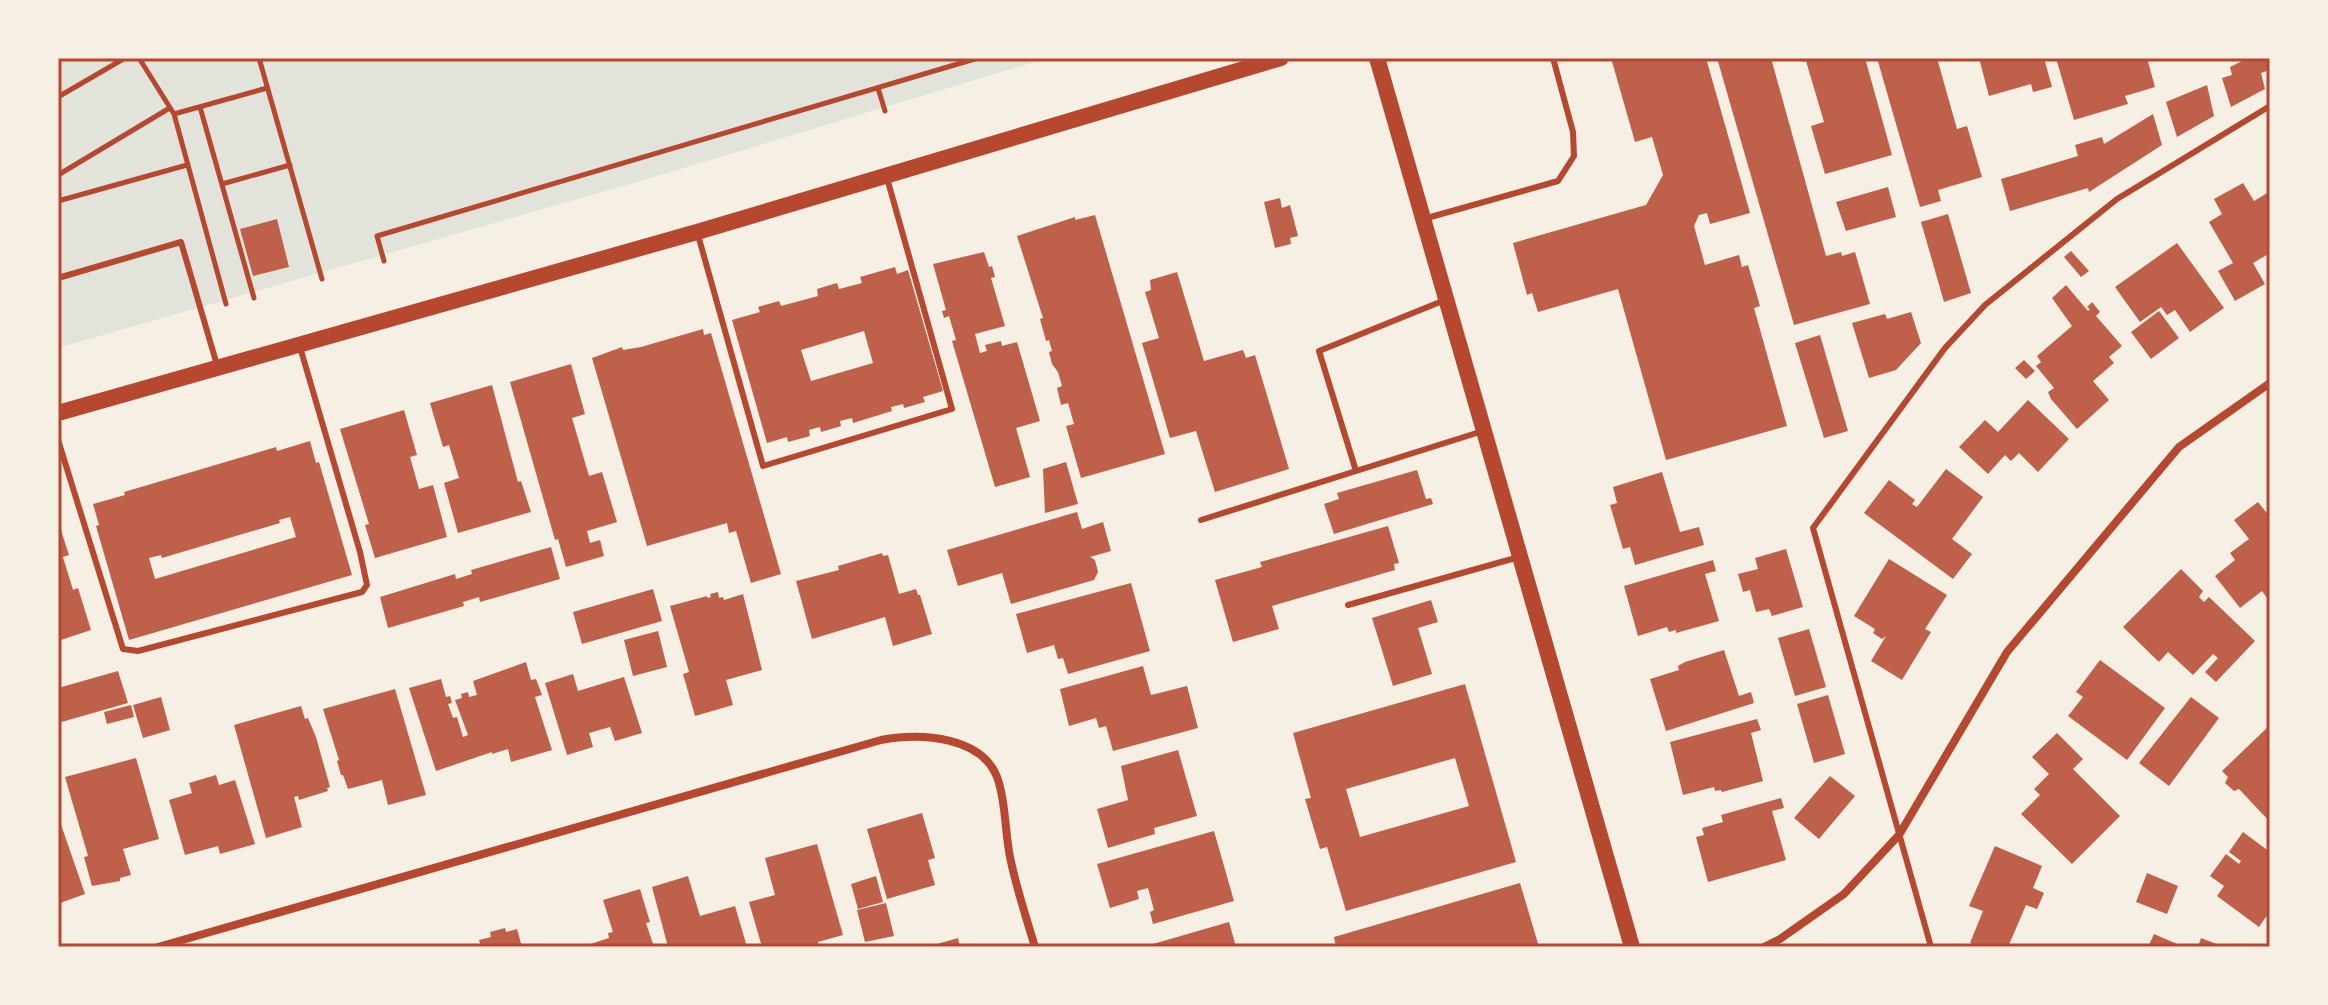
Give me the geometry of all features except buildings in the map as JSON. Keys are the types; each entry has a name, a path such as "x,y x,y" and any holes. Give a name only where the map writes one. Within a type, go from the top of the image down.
{"main road":[{"path":"58,413 697,232 1281,58"},
{"path":"1377,58 1632,947"}],"street":[{"path":"1764,947 1844,894 1899,835 2007,652 2179,447 2270,383"},
{"path":"158,947 881,740 909,735 961,744 983,758 998,779 1010,860 1035,947"}],"lane":[{"path":"1423,219 1558,181 1574,156 1573,132 1553,58"},
{"path":"1931,947 1813,528 1945,348 1985,305 2117,199 2270,106"},
{"path":"697,232 763,466 952,409 886,174"},
{"path":"58,278 181,242 218,367"},
{"path":"1356,471 1319,351 1446,300"},
{"path":"58,440 123,649 138,651 362,592 367,585 360,552 299,344"},
{"path":"1201,520 1483,431"},
{"path":"1348,605 1519,557"}],"path":[{"path":"58,97 125,58"},
{"path":"139,58 171,112 226,304"},
{"path":"259,58 322,279"},
{"path":"384,261 377,236 978,58"},
{"path":"58,175 171,112 267,88"},
{"path":"878,88 885,111"},
{"path":"200,107 254,298"},
{"path":"58,201 187,165"},
{"path":"222,184 290,165"}],"shaded area":[{"path":"58,58 1048,58 644,180 58,348"}]}
